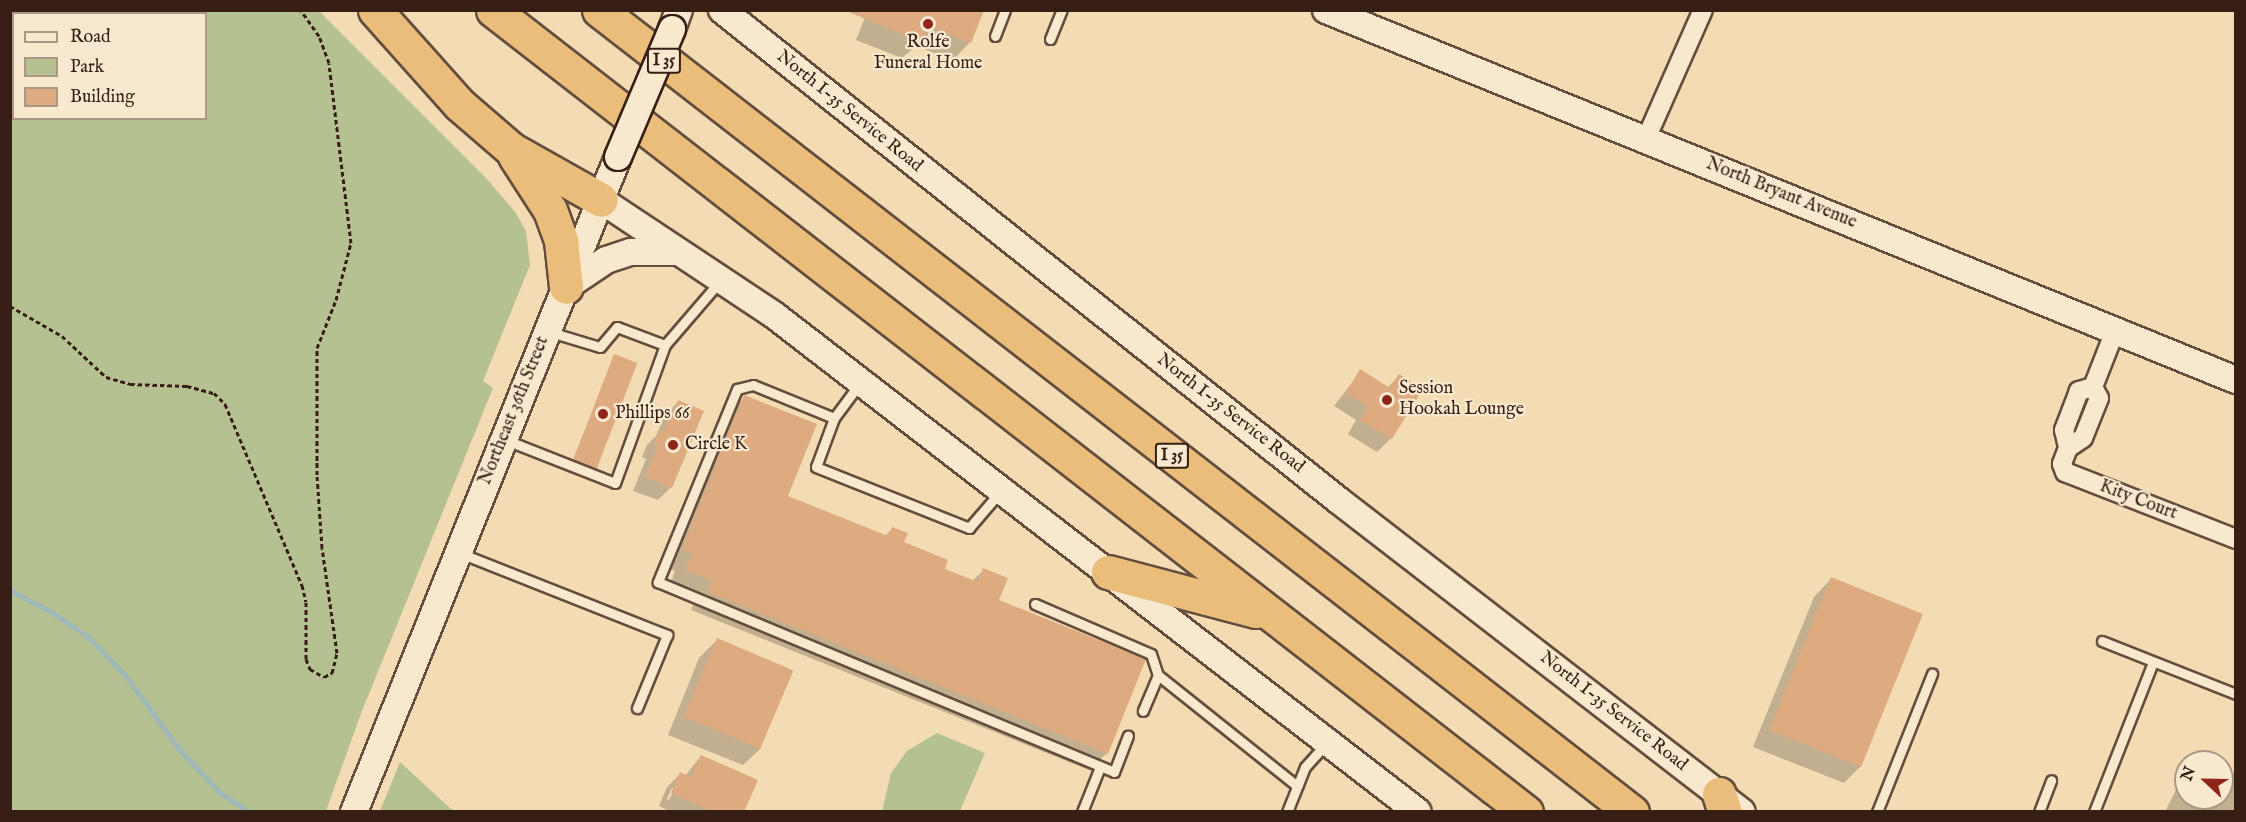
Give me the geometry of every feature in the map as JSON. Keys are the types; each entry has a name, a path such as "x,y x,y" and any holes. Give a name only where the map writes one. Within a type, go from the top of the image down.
{"highway":[{"path":"375,10 460,105 511,149 601,200"},
{"path":"494,10 1526,812"},
{"name":"I 35","path":"598,10 1632,812"},
{"path":"511,149 550,210 561,241 566,287"},
{"path":"1107,572 1272,615"}],"main road":[{"name":"North I-35 Service Road","path":"722,10 1329,493 1729,806"},
{"name":"North Bryant Avenue","path":"1326,10 2235,380"},
{"name":"Northeast 36th Street","path":"354,812 676,20"},
{"path":"601,200 721,280 862,382 1418,812"},
{"path":"566,287 606,260 631,252 678,252"}],"street":[{"path":"1646,139 1703,10"},
{"name":"Kity Court","path":"2115,331 2093,387 2099,398 2083,438 2068,448 2062,464 2065,472 2235,539"}],"lane":[{"path":"995,36 1005,10"},
{"path":"1050,39 1062,10"},
{"path":"504,440 615,483 665,345 721,280"},
{"path":"548,331 600,347 617,327 665,345"},
{"path":"862,382 834,418 816,467 969,528 1002,490"},
{"path":"834,418 753,385 737,389 658,582 1114,772 1128,736"},
{"path":"458,552 667,635 637,708"},
{"path":"1035,604 1151,654 1158,675 1297,786"},
{"path":"2102,641 2235,694"},
{"path":"2094,812 2154,662"},
{"path":"1876,812 1932,674"},
{"path":"1143,711 1158,675"},
{"path":"1287,812 1305,767 1328,742"},
{"path":"1082,812 1100,766"},
{"path":"2039,812 2051,780"}],"path":[{"path":"10,306 62,336 106,377 130,384 187,386 214,393 225,404 302,585 306,602 306,659 310,669 324,677 332,673 337,653 322,548 317,475 317,348 336,300 351,234 329,63 319,36 301,10"}],"green space":[{"path":"10,11 319,11 487,179 516,213 526,231 530,265 483,381 493,388 360,716 326,811 11,811"},
{"path":"937,733 985,753 960,811 882,811 891,773 907,751"},
{"path":"400,762 451,809 457,811 380,811"}],"building":[{"name":"Rolfe Funeral Home","path":"844,10 984,10 971,43 933,28 931,34 925,32 921,42"},
{"name":"Phillips 66","path":"614,354 637,363 597,468 574,459"},
{"name":"Session Hookah Lounge","path":"1360,369 1390,388 1399,374 1423,389 1392,439 1360,420 1368,407 1346,393"},
{"path":"744,395 817,424 788,496 888,536 892,527 908,533 904,542 948,560 945,569 978,582 983,568 1008,578 999,600 1146,659 1108,754 708,592 713,581 685,570 692,553 682,549"},
{"name":"Circle K","path":"678,400 704,411 672,488 645,477 658,446 654,444 660,430 664,432"},
{"path":"1831,577 1923,614 1861,767 1769,730"},
{"path":"717,638 793,670 760,749 684,716"},
{"path":"701,755 758,780 744,812 713,812 671,793 680,772 691,777"}],"waterway":[{"path":"10,590 53,613 88,637 125,675 179,749 220,793 249,812"}],"place":[{"name":"Rolfe Funeral Home","path":"928,24"},
{"name":"Session Hookah Lounge","path":"1387,400"},
{"name":"Phillips 66","path":"603,414"},
{"name":"Circle K","path":"673,445"}]}
